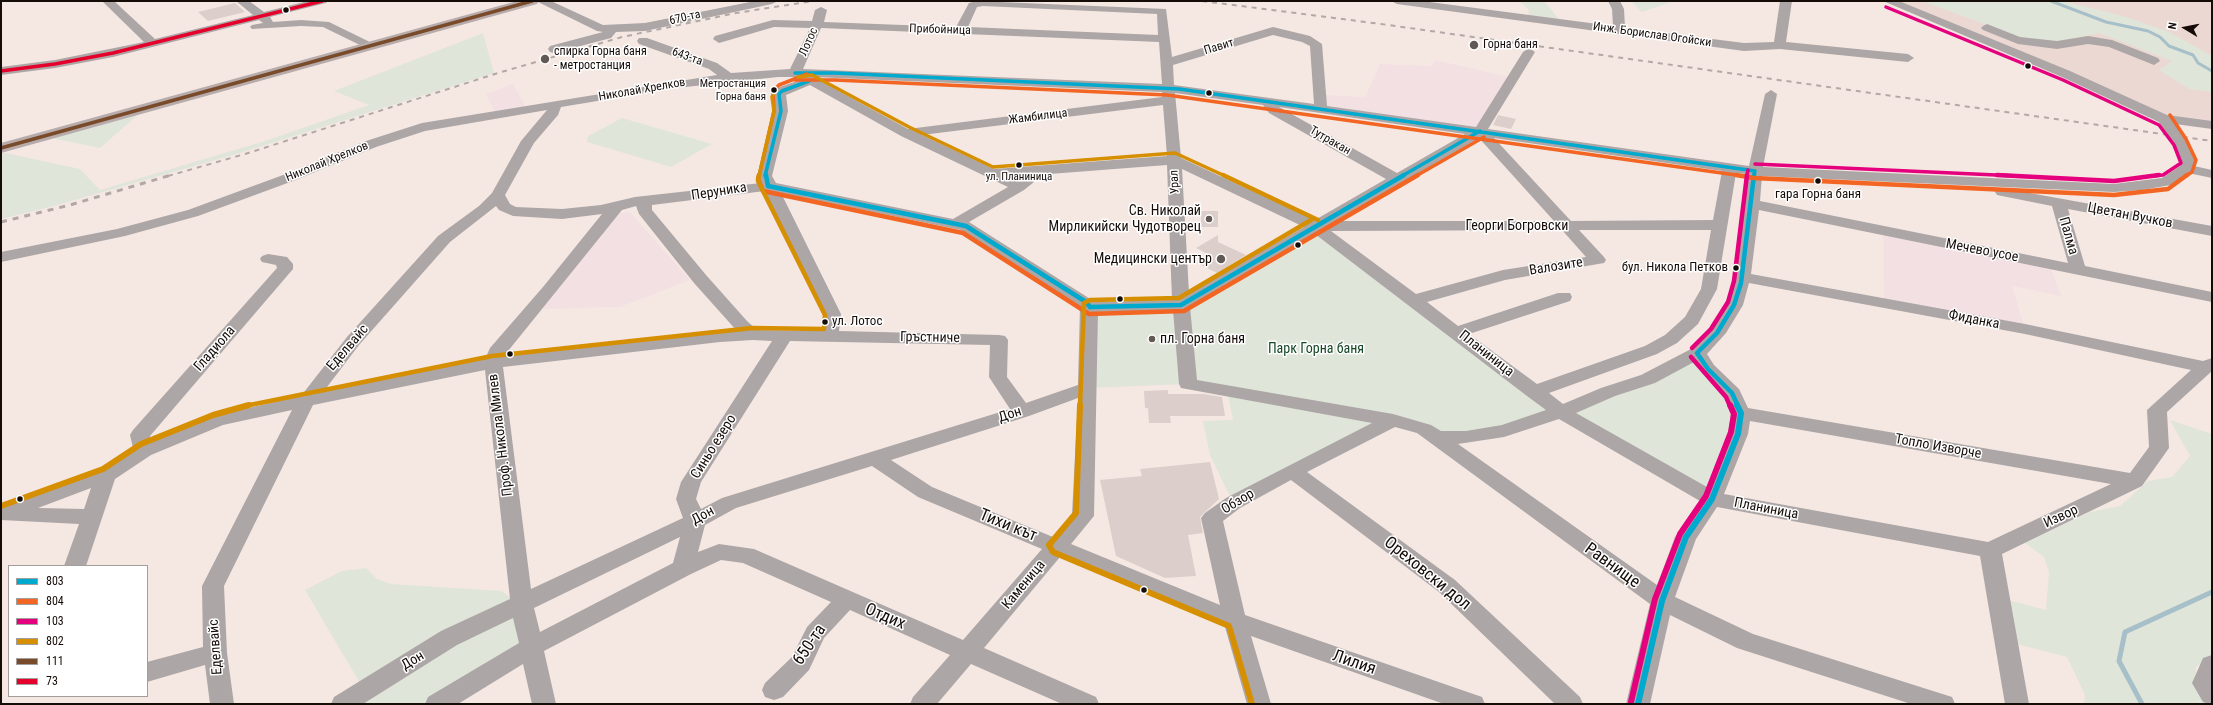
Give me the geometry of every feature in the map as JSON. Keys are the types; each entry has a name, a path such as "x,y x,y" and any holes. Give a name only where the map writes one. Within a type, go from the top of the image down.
{"highway":[{"path":"1,148 532,1"},
{"path":"330,56 348,43 348,34"}],"street":[{"path":"108,1 153,44"},
{"path":"242,1 268,21 325,24 370,45"},
{"path":"1,71 55,64 205,35 261,17 322,1"},
{"path":"542,1 601,29 612,29 611,33 607,35 554,49"},
{"path":"699,1 701,14"},
{"name":"670-та","path":"612,29 645,27 701,14 772,1"},
{"name":"Инж. Борислав Огойски","path":"1397,1 1744,47 1780,45 1908,58"},
{"path":"1614,1 1618,9 1619,30"},
{"path":"1780,45 1786,1"},
{"path":"1889,1 2066,74 2164,119 2212,125"},
{"path":"1918,1 2018,40 2057,45 2088,40 2112,44 2154,61"},
{"name":"Урал","path":"960,31 973,6 983,3 1162,11 1174,160 1181,305 1188,384 1393,420"},
{"name":"Лотос","path":"795,73 817,25 821,10"},
{"path":"113,53 205,35 295,23"},
{"name":"Прибойница","path":"719,39 773,23 1164,39"},
{"name":"Павит","path":"1166,63 1273,31 1306,39 1316,44 1321,109"},
{"name":"643-та","path":"643,41 713,66 728,77"},
{"path":"1090,307 1181,305 1480,131 1530,52"},
{"path":"795,73 906,133 1019,187"},
{"name":"Николай Хрелков","path":"1,257 112,235 193,213 371,144 412,130 445,122 555,106 728,77 795,73 835,73 1267,101 1755,171"},
{"path":"809,81 782,91 780,94 781,111 765,180 832,314 830,336"},
{"name":"Жамбилица","path":"906,133 1168,94"},
{"path":"1437,438 1466,437 1504,431 1561,412 1608,392 1648,379 1697,353 1718,333 1734,305 1742,277 1755,171 1771,94"},
{"name":"Тутракан","path":"1267,101 1274,110 1396,179"},
{"name":"Еделвайс","path":"222,704 215,653 213,586 305,402 353,341 444,239 480,212 498,195 528,141 550,116 555,106"},
{"path":"1755,171 2114,188 2142,186 2166,182 2186,168 2189,162 2180,142 2164,119"},
{"name":"Валозите","path":"1415,300 1503,275 1598,260 1480,131"},
{"name":"Планиница","path":"992,174 1050,168 1174,160 1315,226 1415,300 1561,412 1712,499 1990,550"},
{"path":"957,223 1050,168"},
{"path":"1534,392 1651,350 1671,339 1692,320 1709,289 1730,168"},
{"path":"2186,168 2212,174"},
{"name":"Цветан Вучков","path":"1930,179 2212,231"},
{"name":"Перуника","path":"498,195 504,207 518,213 568,214 644,201 768,186 966,226 1086,302 1090,307"},
{"path":"644,201 644,211 700,279 752,335"},
{"name":"Палма","path":"2058,202 2078,270"},
{"name":"Мечево усое","path":"1752,204 2212,297"},
{"name":"Проф. Никола Милев","path":"544,704 522,605 493,363 496,352 549,291 617,206"},
{"name":"Георги Богровски","path":"1315,226 1720,225"},
{"name":"Гладиола","path":"144,450 140,435 285,269 285,264 281,260 268,259"},
{"name":"Фиданка","path":"1742,277 2025,329 2208,366"},
{"path":"1457,332 1564,297"},
{"name":"Каменица","path":"922,704 1083,516 1090,307"},
{"name":"Гръстниче","path":"1,513 106,475 144,450 216,421 250,412 493,363 752,335 999,340 998,377 1022,412"},
{"name":"Синьо езеро","path":"694,521 686,498 691,482 785,335"},
{"path":"1638,704 1662,602 1686,538 1712,499 1738,434 1740,413 1732,393 1708,369 1697,353"},
{"name":"Извор","path":"1990,550 2135,481 2159,448 2157,410 2208,366"},
{"name":"Дон","path":"343,704 449,638 522,605 738,499 1022,412 1088,388"},
{"name":"Топло Изворче","path":"1740,413 2135,481"},
{"name":"Равнище","path":"1393,420 1424,429 1662,602 1745,641 1943,704"},
{"name":"Обзор","path":"1259,704 1235,621 1212,518 1233,503 1292,471 1393,420"},
{"name":"Тихи кът","path":"874,458 925,492 1235,621"},
{"name":"Ореховски дол","path":"1292,471 1447,586 1571,704"},
{"path":"75,565 106,475"},
{"path":"1,513 91,517"},
{"path":"437,704 531,647 683,568 694,521"},
{"path":"1990,550 2017,704"},
{"name":"Отдих","path":"683,568 720,552 746,555 1087,704"},
{"name":"650-та","path":"774,690 801,663 815,633 846,600"},
{"name":"Лилия","path":"1235,621 1473,704"},
{"path":"148,672 215,653"},
{"path":"2212,665 2204,683 2212,695"}],"shaded area":[{"path":"1898,1 2212,1 2212,123 2169,118"},
{"path":"1435,60 1509,77 1475,128 1327,106 1325,95 1365,97 1380,64 1432,66"},
{"path":"513,84 525,106 495,112 486,94"},
{"path":"630,212 690,280 620,307 542,309 620,213"},
{"path":"1883,231 2049,264 2061,296 2012,286 2025,329 1884,303"}],"green space":[{"path":"1519,1 1544,1 1559,19 1528,16 1529,10"},
{"path":"1631,1 1674,1 1642,12"},
{"path":"1922,1 2064,1 2126,17 2169,32 2212,56 2212,92 2189,89 2159,70 2172,61 2099,33 2053,43 2022,38"},
{"path":"483,33 494,73 243,152 54,206 1,219 1,152 80,169 100,190 265,141 369,105 334,91"},
{"path":"140,113 100,148 51,138"},
{"path":"622,118 712,144 671,167 587,142 588,136"},
{"name":"Парк Горна баня","path":"1315,226 1561,412 1504,431 1437,438 1393,420 1233,503 1210,455 1203,421 1233,420 1227,390 1188,384 1088,388 1090,307 1181,305"},
{"path":"1697,353 1741,413 1712,499 1561,412"},
{"path":"2170,420 2212,434 2212,656 2196,667 2195,684 2209,704 2084,704 2085,695 2067,657 2013,643 2008,600 2046,610 2049,572 2044,557 2025,543 2090,512 2120,506 2148,481 2172,477 2190,456"},
{"path":"366,568 377,579 391,584 501,591 522,605 531,647 437,704 343,704 364,690 305,590 342,571"}],"building":[{"path":"235,3 245,12 208,21 198,12"},
{"path":"1498,115 1516,119 1511,129 1493,125"},
{"name":"Св. Николай Мирликийски Чудотворец","path":"1201,211 1218,211 1218,227 1201,227"},
{"name":"Медицински център","path":"1218,235 1218,242 1246,255 1217,273 1197,263 1210,255 1196,248"},
{"path":"1168,390 1168,394 1203,394 1222,397 1225,416 1170,416 1171,423 1149,423 1148,408 1145,408 1144,391"},
{"path":"1210,462 1219,499 1200,517 1203,533 1188,535 1196,576 1165,578 1116,556 1100,480 1142,476 1140,469"}],"waterway":[{"path":"2051,1 2106,22 2148,31 2160,37 2169,46 2193,55 2198,63 2212,71"},
{"path":"2142,704 2119,661 2125,632 2212,592"}],"railway":[{"path":"168,176 245,154 498,73 622,37 736,13 813,1"},
{"path":"1202,1 1381,24 2212,141"},
{"path":"1,222 70,205 171,175"}],"transit line":[{"name":"73","path":"1,71 55,64 113,53 322,1"},
{"name":"111","path":"1,148 532,1"},
{"name":"103","path":"1755,164 2114,181 2163,175 2181,163 2174,145 2159,125 2063,80 1886,7"},
{"name":"803","path":"795,73 835,73 1179,89 1755,171"},
{"name":"804","path":"807,74 779,85 773,91 774,111 758,179 763,191 963,233 1089,314 1184,311 1484,137"},
{"name":"802","path":"798,77 812,75 909,127 993,167 1175,153 1318,220"},
{"name":"804","path":"795,80 835,80 1167,95 1754,178 2114,195 2168,189 2192,172 2196,160 2186,139 2170,115"},
{"name":"803","path":"768,186 765,180 766,171 781,111 779,94 782,91 809,81"},
{"name":"802","path":"1,506 103,469 141,444 213,415 249,405 492,356 752,328 824,329 825,315 758,181 774,111 772,97 776,88"},
{"name":"803","path":"1090,307 1181,305 1480,131"},
{"name":"103","path":"1692,348 1711,329 1728,302 1734,281 1748,170"},
{"name":"803","path":"1697,353 1717,333 1734,305 1741,283 1755,171"},
{"name":"803","path":"768,186 966,226 1086,302 1090,307"},
{"name":"802","path":"1252,704 1229,626 1053,552 1049,545 1076,513 1084,303 1090,300 1179,298 1311,220"},
{"name":"803","path":"1638,704 1662,601 1686,537 1712,499 1738,434 1741,413 1732,393 1708,369 1697,353"},
{"name":"103","path":"1631,702 1655,599 1680,534 1706,496 1731,432 1734,414 1726,397 1703,373 1691,357"}],"place":[{"name":"Горна баня","path":"1474,45"},
{"name":"спирка Горна баня - метростанция","path":"545,59"},
{"name":"Метростанция Горна баня","path":"774,90"},
{"name":"ул. Планиница","path":"1019,165"},
{"name":"гара Горна баня","path":"1818,181"},
{"name":"Св. Николай Мирликийски Чудотворец","path":"1209,219"},
{"name":"Медицински център","path":"1221,259"},
{"name":"бул. Никола Петков","path":"1736,268"},
{"name":"ул. Лотос","path":"825,322"},
{"name":"пл. Горна баня","path":"1152,339"}]}
